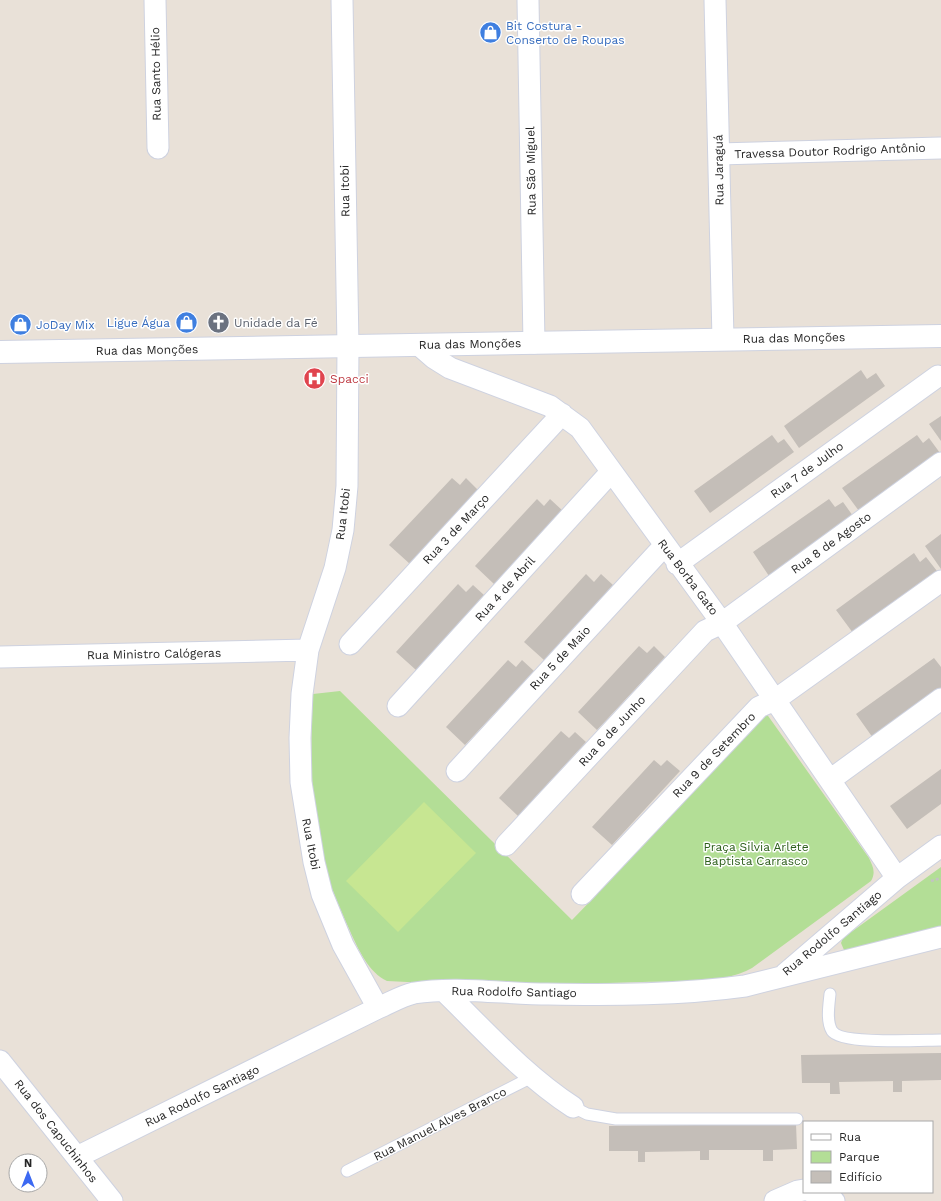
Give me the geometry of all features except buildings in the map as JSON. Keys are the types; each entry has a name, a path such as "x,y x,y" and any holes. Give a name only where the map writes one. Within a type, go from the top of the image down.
{"street":[{"name":"Rua Santo Hélio","path":"155,0 158,148"},
{"name":"Rua Itobi","path":"342,0 348,346 347,486 343,530 335,568 308,650 302,694 300,782 314,862 322,894 343,945 378,1008"},
{"name":"Rua São Miguel","path":"528,0 534,343"},
{"name":"Rua Jaraguá","path":"715,0 723,339"},
{"name":"Travessa Doutor Rodrigo Antônio","path":"719,154 941,148"},
{"name":"Rua das Monções","path":"0,352 941,336"},
{"name":"Rua Borba Gato","path":"419,345 434,358 450,368 528,397 562,414 580,428 677,564 722,623 898,878"},
{"name":"Rua 7 de Julho","path":"677,564 938,376"},
{"name":"Rua 3 de Março","path":"350,644 562,414"},
{"name":"Rua 8 de Agosto","path":"722,623 941,463"},
{"name":"Rua 4 de Abril","path":"398,706 611,472"},
{"name":"Rua 5 de Maio","path":"457,771 664,546"},
{"name":"Rua 9 de Setembro","path":"582,894 759,707 775,700 941,581"},
{"name":"Rua 6 de Junho","path":"506,845 705,631 722,623"},
{"name":"Rua Ministro Calógeras","path":"0,657 308,650"},
{"path":"830,780 941,699"},
{"name":"Rua Rodolfo Santiago","path":"77,1157 378,1008 413,994 444,991 548,994 696,992 745,986 782,976 898,878 941,846"},
{"path":"782,976 941,937"},
{"path":"444,991 532,1077 551,1093 573,1107"},
{"name":"Rua dos Capuchinhos","path":"0,1061 112,1201"},
{"path":"775,1201 803,1190"},
{"path":"814,1193 834,1201"}],"lane":[{"path":"830,994 830,1028 832,1032 840,1037 856,1040 941,1040"},
{"name":"Rua Manuel Alves Branco","path":"347,1171 532,1077"},
{"path":"573,1107 587,1114 616,1119 797,1119"}],"green space":[{"name":"Praça Silvia Arlete Baptista Carrasco","path":"340,691 572,920 603,888 762,712 766,713 869,858 872,864 873,878 871,881 752,968 727,977 713,980 684,982 546,984 451,984 387,981 369,966 342,914 325,869 319,839 313,798 311,757 313,694"},
{"path":"424,802 476,853 398,932 346,881"},
{"path":"941,867 941,930 850,951 844,950 841,943 843,938"}],"place":[{"name":"Bit Costura - Conserto de Roupas","path":"491,33"},
{"name":"Ligue Água","path":"186,323"},
{"name":"Unidade da Fé","path":"219,323"},
{"name":"JoDay Mix","path":"21,325"},
{"name":"Spacci","path":"315,379"}]}
